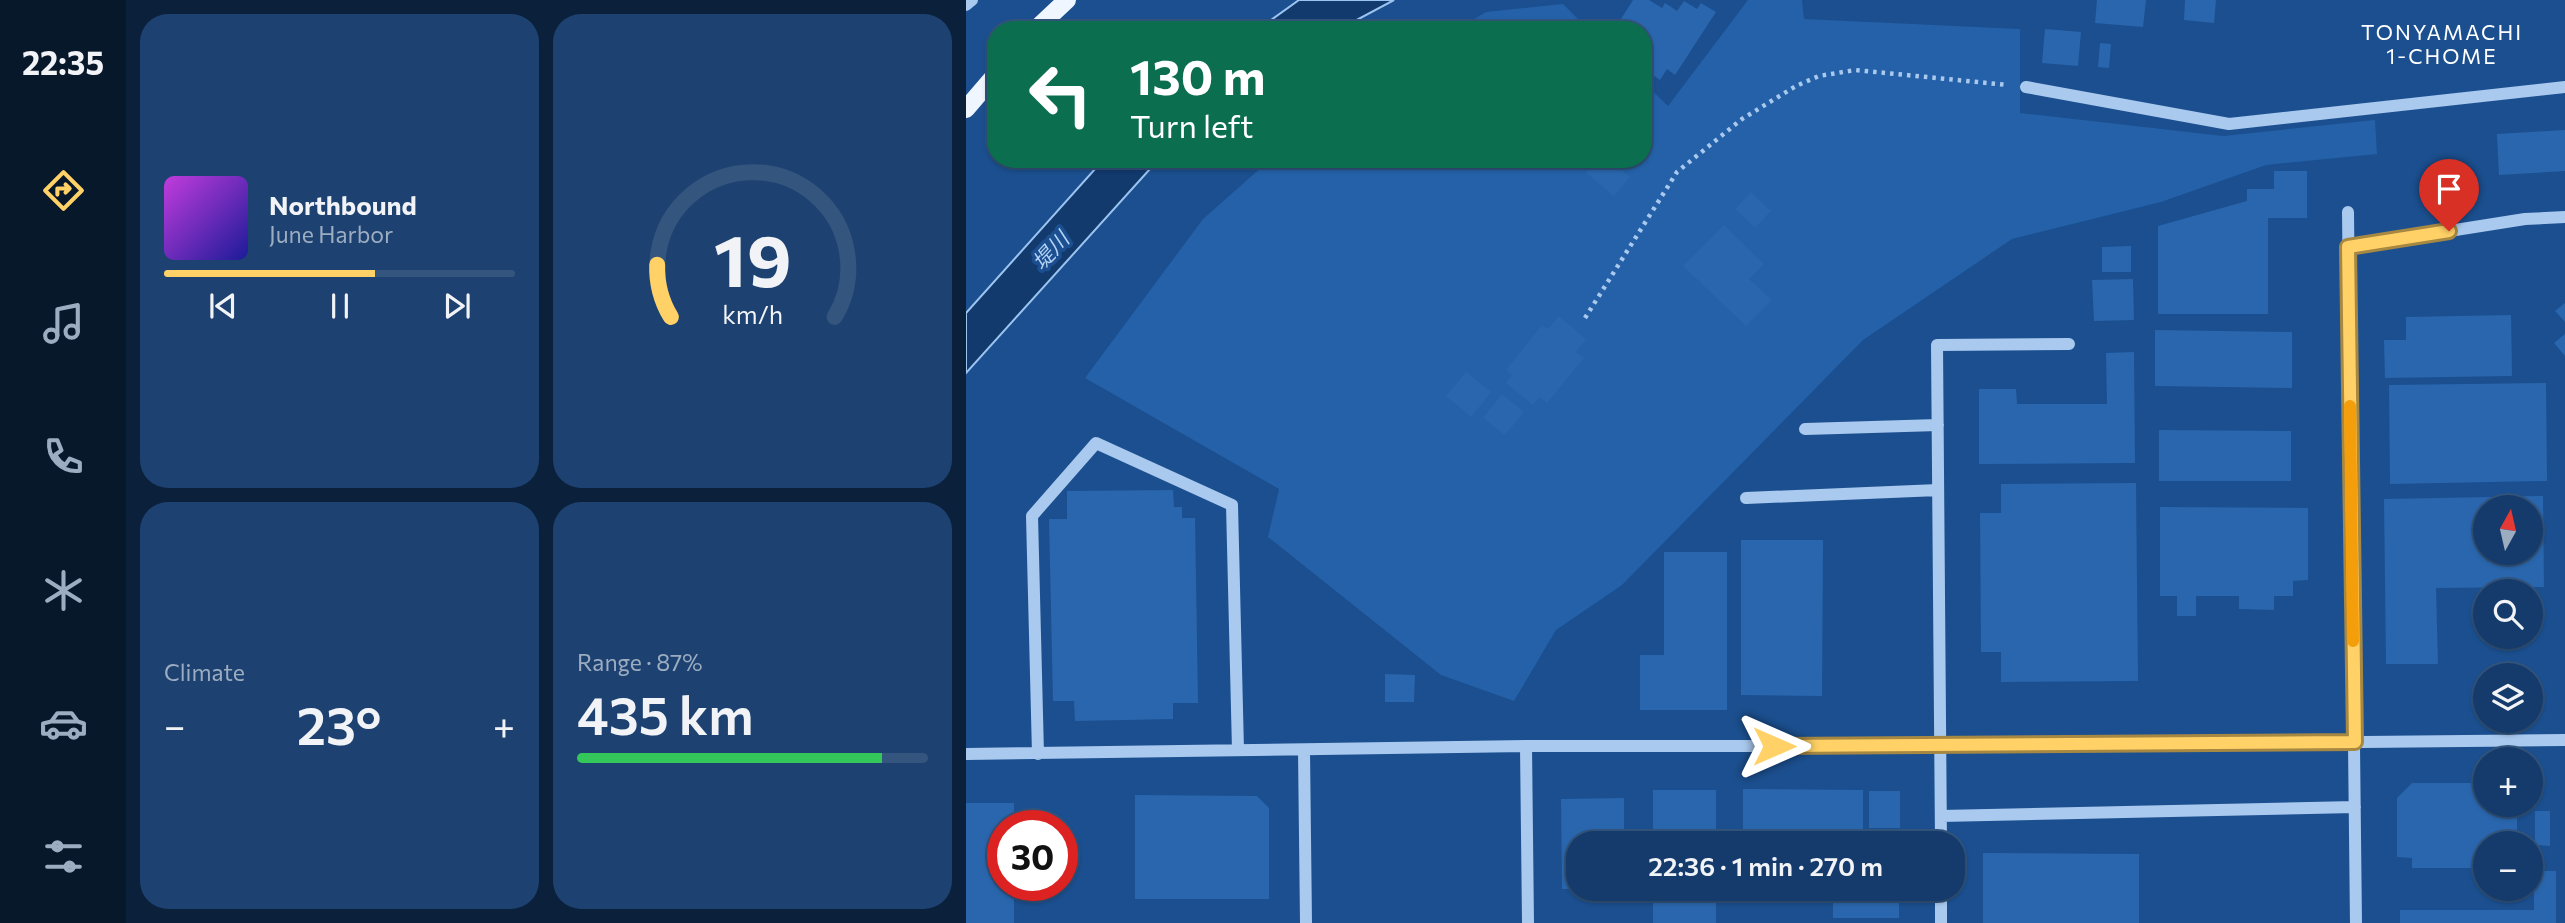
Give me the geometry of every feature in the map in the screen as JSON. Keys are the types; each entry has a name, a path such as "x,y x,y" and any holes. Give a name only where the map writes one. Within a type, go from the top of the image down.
{"main road":[{"path":"1045,21 1067,0"},
{"path":"966,109 987,84"}],"street":[{"path":"966,5 972,0"},
{"path":"2026,87 2229,124 2565,87"},
{"path":"2348,212 2356,923"},
{"path":"2348,247 2525,219 2565,217"},
{"path":"1941,831 1937,345 2069,344"},
{"path":"1805,429 1938,425"},
{"path":"1038,754 1032,516 1096,443 1232,505 1238,750"},
{"path":"1746,498 1938,490"},
{"path":"966,754 1526,746 1940,746 2565,740"},
{"path":"1526,746 1528,923"},
{"path":"1304,750 1306,923"},
{"path":"1941,816 2355,807"},
{"path":"1941,901 1941,923"}],"path":[{"path":"1585,318 1677,173 1742,119 1796,86 1819,76 1855,69 2026,87"}],"shaded area":[{"path":"1748,0 1802,0 1804,19 2020,29 2020,113 2223,136 2375,120 2377,154 2266,165 2161,202 2012,239 1863,340 1622,585 1556,630 1514,701 1441,675 1268,537 1279,489 1085,378 1203,219 1261,168 1652,168 1652,91 1668,106"},
{"path":"1563,4 1580,21 1471,21 1486,12"}],"water":[{"path":"1299,0 1394,0 1355,21 1270,21"},
{"name":"堤川","path":"1096,168 1151,168 966,373 966,313"}],"building":[{"path":"1633,0 1649,0 1662,8 1665,3 1677,11 1684,1 1697,9 1701,3 1716,12 1675,75 1667,69 1660,80 1652,74 1652,21 1620,21"},
{"path":"2097,0 2146,0 2143,27 2095,23"},
{"path":"2185,0 2216,0 2214,23 2184,20"},
{"path":"2045,29 2081,32 2078,66 2042,63"},
{"path":"2100,43 2111,44 2109,68 2098,67"},
{"path":"2565,130 2565,171 2499,175 2497,134"},
{"path":"1588,168 1619,168 1630,177 1614,196 1585,172"},
{"path":"2274,171 2307,171 2307,218 2268,218 2268,314 2158,314 2158,226 2247,201 2247,189 2274,189"},
{"path":"1751,192 1771,211 1755,228 1735,209"},
{"path":"1724,225 1764,264 1749,279 1772,300 1746,326 1683,266"},
{"path":"2131,246 2131,272 2102,272 2102,247"},
{"path":"2133,279 2134,320 2094,321 2092,280"},
{"path":"2565,303 2565,322 2555,311"},
{"path":"2511,315 2512,376 2385,378 2384,340 2406,340 2406,317"},
{"path":"1559,316 1586,339 1576,352 1584,358 1547,403 1540,397 1533,405 1506,383 1512,375 1506,370 1542,325 1548,329"},
{"path":"2155,330 2292,332 2292,388 2155,386"},
{"path":"2565,334 2565,356 2554,343"},
{"path":"2134,352 2135,463 1979,464 1979,389 2016,389 2017,404 2107,404 2106,353"},
{"path":"1466,372 1491,392 1471,417 1446,396"},
{"path":"2546,383 2547,481 2390,484 2389,385"},
{"path":"1502,394 1524,412 1505,435 1483,418"},
{"path":"2159,430 2291,431 2291,481 2159,481"},
{"path":"2136,483 2138,681 2001,682 2001,652 1981,652 1980,513 2001,513 2001,484"},
{"path":"1173,490 1174,507 1182,507 1182,518 1195,518 1198,703 1173,703 1173,719 1075,721 1074,701 1053,701 1049,519 1067,519 1067,491"},
{"path":"2543,496 2544,587 2543,579 2473,579 2473,588 2436,588 2438,664 2386,664 2384,499 2473,497 2473,565 2543,565"},
{"path":"2160,507 2308,508 2308,580 2293,581 2293,596 2274,596 2274,610 2239,609 2239,596 2196,596 2196,616 2177,616 2177,596 2160,596"},
{"path":"1741,540 1823,540 1822,696 1741,695"},
{"path":"1664,552 1727,552 1727,710 1640,710 1640,655 1664,655"},
{"path":"1385,674 1415,675 1414,702 1385,702"},
{"path":"2412,783 2473,783 2473,817 2517,817 2517,831 2473,831 2473,868 2412,868 2412,858 2397,857 2397,798"},
{"path":"1743,789 1863,790 1863,831 1743,831"},
{"path":"1653,790 1716,790 1716,831 1653,831"},
{"path":"1869,791 1900,791 1900,828 1869,828"},
{"path":"1135,795 1257,796 1269,808 1269,899 1135,899"},
{"path":"1624,798 1624,831 1566,831 1566,889 1562,889 1561,799"},
{"path":"966,803 1014,803 1014,810 987,810 987,901 1014,901 1014,923 966,923"},
{"path":"2543,811 2550,811 2550,846 2543,846 2543,831 2535,831 2535,817 2543,817"},
{"path":"1983,853 2139,854 2139,923 1983,923"},
{"path":"2543,871 2556,871 2556,923 2400,923 2400,910 2534,910 2534,901 2543,901"},
{"path":"1653,901 1716,901 1716,923 1653,923"},
{"path":"1833,901 1899,901 1899,918 1833,918"}],"slow traffic":[{"path":"2350,406 2353,641"}],"district":[{"name":"TONYAMACHI 1-CHOME","path":"2442,45"}],"route":[{"path":"1774,746 2355,742 2348,247 2449,231"}]}
